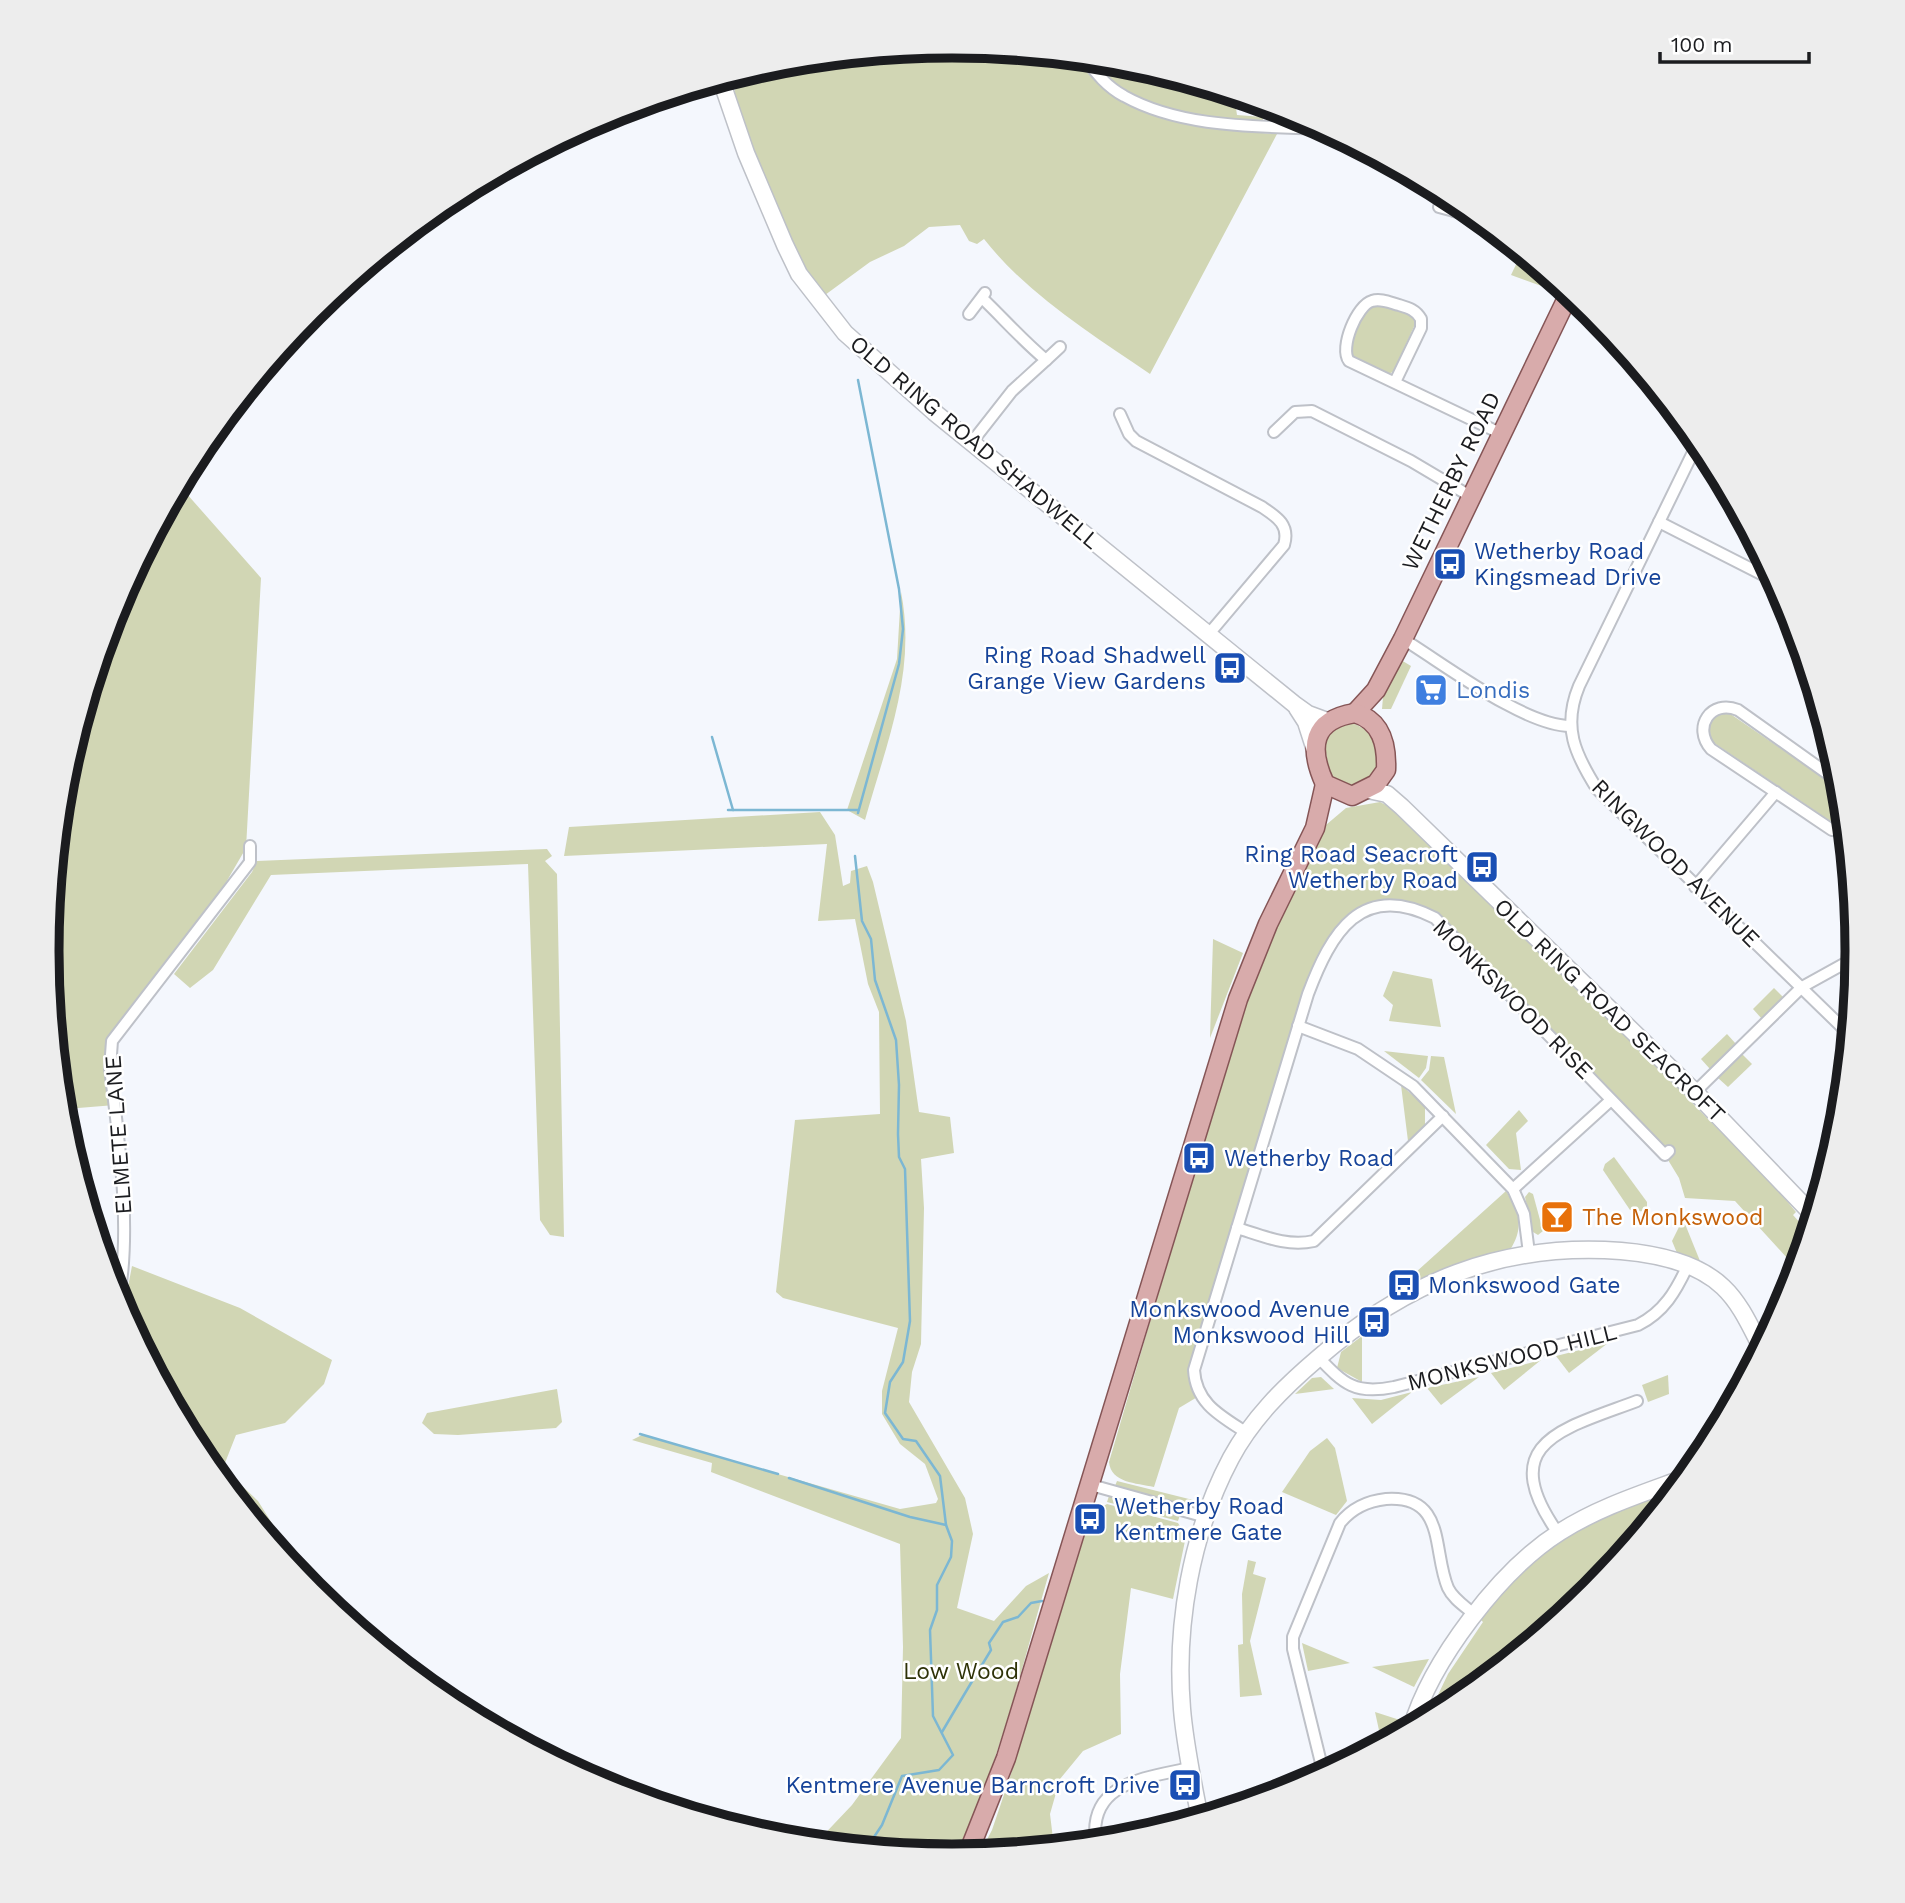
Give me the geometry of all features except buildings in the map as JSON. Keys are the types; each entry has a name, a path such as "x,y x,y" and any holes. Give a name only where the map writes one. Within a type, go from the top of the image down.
{"main road":[{"name":"OLD RING ROAD SHADWELL","path":"723,88 746,153 783,241 811,292 865,353 1294,705 1327,721"},
{"name":"WETHERBY ROAD","path":"1376,690 1565,302"},
{"path":"1356,713 1376,690"},
{"path":"1315,828 1335,806 1360,793 1386,770 1384,746 1376,725 1376,690"},
{"name":"OLD RING ROAD SHADWELL","path":"1294,705 1306,722 1315,750"},
{"path":"972,1844 1006,1758 1238,999 1268,924 1315,828 1325,784 1315,750 1317,736 1327,721 1356,713 1366,716 1376,725"},
{"name":"OLD RING ROAD SEACROFT","path":"1386,770 1402,807"},
{"path":"1325,784 1360,793"},
{"name":"OLD RING ROAD SEACROFT","path":"1360,793 1387,794 1402,807 1695,1091 1808,1210"},
{"path":"1198,1811 1182,1709 1181,1648 1196,1550 1218,1485 1247,1433 1280,1391 1318,1357 1371,1315 1412,1292 1455,1273 1529,1253 1599,1250 1642,1253 1688,1265 1723,1286 1741,1307 1757,1340"},
{"path":"1417,1715 1434,1674 1475,1615 1519,1565 1558,1533 1622,1501 1671,1483"}],"street":[{"path":"1093,69 1102,80 1124,96 1171,113 1206,121 1297,127"},
{"path":"1439,207 1453,211"},
{"path":"969,314 983,295 1009,329 1046,360"},
{"path":"1395,382 1421,328 1421,319 1412,309 1382,300 1372,301 1364,306 1345,341 1344,352 1349,361 1502,434"},
{"path":"972,442 1012,391 1060,346"},
{"path":"1274,432 1295,412 1312,411 1411,461 1470,496"},
{"path":"1120,414 1136,441 1262,507 1278,517 1286,530 1284,545 1208,635"},
{"path":"1403,639 1527,714 1558,726 1570,726 1571,708 1579,686 1693,451"},
{"path":"1659,522 1762,575"},
{"path":"1828,774 1738,710 1723,707 1709,714 1702,728 1706,743 1832,830 1838,830"},
{"name":"RINGWOOD AVENUE","path":"1570,726 1575,751 1597,789 1842,1027"},
{"path":"1695,887 1776,792"},
{"name":"ELMETE LANE","path":"122,1281 125,1232 110,1068 112,1041 250,862 250,846"},
{"name":"MONKSWOOD RISE","path":"1247,1433 1208,1407 1195,1384 1194,1370 1298,1026 1325,953 1345,923 1376,907 1414,908 1436,918 1665,1155 1669,1151"},
{"path":"1695,1091 1802,987 1846,963"},
{"path":"1298,1026 1341,1041 1375,1058 1407,1080 1513,1189 1524,1214 1529,1253"},
{"path":"1513,1189 1611,1100"},
{"path":"1237,1228 1284,1243 1314,1241 1443,1116"},
{"name":"MONKSWOOD HILL","path":"1318,1357 1344,1382 1355,1388 1376,1391 1394,1387 1638,1325 1669,1300 1688,1265"},
{"path":"1558,1533 1533,1488 1533,1466 1538,1452 1562,1430 1637,1401"},
{"path":"1091,1485 1206,1517"},
{"path":"1322,1765 1293,1649 1293,1637 1340,1523 1350,1511 1383,1499 1402,1499 1427,1514 1435,1526 1449,1591 1475,1615"},
{"path":"1097,1833 1098,1813 1111,1794 1135,1780 1190,1768"}],"green space":[{"path":"953,58 1069,65 1184,88 1235,104 1237,115 1263,117 1262,133 1277,134 1150,374 1040,296 984,239 977,244 969,241 960,225 929,227 904,246 870,262 825,295 803,266 736,118 733,93 739,84 836,65 894,60"},
{"path":"1518,260 1553,290 1511,275"},
{"path":"1380,304 1409,312 1416,322 1394,371 1389,374 1351,355 1350,341 1367,309"},
{"path":"186,493 261,578 246,848 210,910 112,1040 115,1105 73,1108 66,1068 59,951 66,835 89,720 106,664 151,556"},
{"path":"901,592 905,622 902,679 890,736 865,820 847,810 897,659"},
{"path":"1401,660 1411,666 1391,709 1382,709 1383,697"},
{"path":"1729,713 1830,782 1837,825 1711,741 1709,723 1717,715"},
{"path":"1351,723 1372,737 1378,752 1375,777 1352,790 1330,776 1324,741 1334,727"},
{"path":"1380,802 1394,809 1648,1054 1778,1191 1796,1212 1793,1215 1804,1224 1799,1239 1790,1262 1735,1201 1685,1198 1679,1178 1665,1155 1435,918 1394,905 1358,915 1325,952 1198,1357 1199,1396 1179,1408 1154,1487 1126,1481 1114,1474 1109,1462 1243,1004 1320,830 1346,808"},
{"path":"820,812 835,835 843,886 850,883 851,871 867,866 906,1021 919,1112 950,1117 954,1153 921,1159 924,1208 921,1344 912,1372 909,1402 965,1498 973,1534 957,1608 994,1621 1026,1586 1049,1573 996,1753 960,1845 894,1843 823,1836 852,1805 901,1738 903,1647 900,1544 711,1472 712,1463 632,1440 642,1435 900,1509 936,1503 938,1499 925,1464 900,1444 882,1414 882,1391 898,1328 783,1298 776,1292 795,1120 880,1114 879,1012 868,984 855,919 818,921 827,844 564,856 569,827"},
{"path":"547,849 552,856 545,861 557,874 564,1237 550,1235 540,1220 528,864 271,875 213,970 190,988 174,974 252,872 257,861"},
{"path":"1213,939 1243,953 1210,1038"},
{"path":"1393,971 1432,979 1441,1027 1389,1021 1393,1005 1383,996"},
{"path":"1774,988 1784,998 1762,1019 1753,1009"},
{"path":"1727,1034 1736,1044 1710,1069 1701,1059"},
{"path":"1384,1051 1428,1056 1426,1068 1419,1078"},
{"path":"1742,1054 1752,1064 1728,1087 1718,1078"},
{"path":"1431,1056 1444,1057 1456,1114 1421,1080 1429,1070"},
{"path":"1401,1085 1425,1106 1425,1125 1408,1141"},
{"path":"1519,1110 1528,1121 1516,1133 1521,1170 1509,1169 1486,1145"},
{"path":"1614,1157 1647,1202 1647,1212 1630,1210 1603,1170 1605,1164"},
{"path":"1506,1191 1515,1206 1519,1227 1510,1250 1454,1265 1395,1291"},
{"path":"1529,1192 1533,1194 1543,1231 1538,1235 1533,1232 1525,1197"},
{"path":"1683,1219 1700,1261 1677,1253 1672,1241"},
{"path":"132,1266 240,1308 332,1360 324,1384 285,1423 236,1435 223,1468 178,1398 127,1293"},
{"path":"1362,1336 1362,1382 1337,1368 1341,1352"},
{"path":"1608,1343 1569,1373 1556,1356"},
{"path":"1541,1360 1504,1390 1491,1373"},
{"path":"1668,1375 1669,1394 1648,1402 1642,1385"},
{"path":"1321,1377 1334,1389 1295,1394 1312,1378"},
{"path":"1479,1377 1441,1405 1427,1388"},
{"path":"557,1389 562,1422 556,1428 458,1435 434,1434 422,1423 427,1413"},
{"path":"1412,1392 1372,1424 1352,1398 1381,1400"},
{"path":"1327,1438 1335,1448 1347,1501 1336,1515 1282,1492 1310,1451"},
{"path":"224,1468 258,1501 280,1536 278,1537 243,1496"},
{"path":"1117,1481 1197,1501 1189,1506 1115,1486"},
{"path":"1664,1494 1624,1541 1542,1623 1497,1661 1461,1687 1457,1685 1454,1692 1433,1705 1448,1674 1483,1622 1480,1619 1506,1589 1534,1560 1564,1535 1617,1509"},
{"path":"1109,1496 1180,1515 1178,1521 1107,1502"},
{"name":"Low Wood","path":"1107,1504 1178,1523 1186,1536 1173,1599 1131,1588 1120,1674 1121,1734 1083,1751 1060,1779 1050,1814 1053,1839 985,1844 1012,1771 1085,1526 1089,1527 1093,1512"},
{"path":"1248,1560 1256,1562 1253,1574 1266,1578 1250,1641 1262,1695 1240,1697 1238,1645 1243,1644 1242,1594"},
{"path":"1302,1643 1350,1663 1308,1671"},
{"path":"1429,1659 1414,1687 1372,1667"},
{"path":"1375,1712 1403,1721 1402,1724 1380,1736"}],"waterway":[{"path":"858,380 899,589 903,629 899,664 858,813"},
{"path":"712,737 733,810"},
{"path":"728,810 858,810"},
{"path":"855,856 862,921 871,939 875,980 896,1040 899,1157 905,1169 910,1321 903,1362 890,1382 885,1413 903,1439 916,1441 940,1476 946,1525 952,1541 951,1557 937,1585 937,1610 930,1630 933,1716 953,1755 939,1770 902,1776 882,1825 871,1841"},
{"path":"640,1434 778,1474"},
{"path":"789,1478 910,1517 946,1525"},
{"path":"942,1732 991,1650 989,1643 1003,1622 1018,1617 1031,1603 1042,1601"}],"place":[{"name":"Wetherby Road Kingsmead Drive","path":"1450,564"},
{"name":"Ring Road Shadwell Grange View Gardens","path":"1230,668"},
{"name":"Londis","path":"1431,690"},
{"name":"Ring Road Seacroft Wetherby Road","path":"1482,867"},
{"name":"Wetherby Road","path":"1199,1158"},
{"name":"The Monkswood","path":"1557,1217"},
{"name":"Monkswood Gate","path":"1404,1285"},
{"name":"Monkswood Avenue Monkswood Hill","path":"1374,1322"},
{"name":"Wetherby Road Kentmere Gate","path":"1090,1519"},
{"name":"Kentmere Avenue Barncroft Drive","path":"1185,1785"}]}
